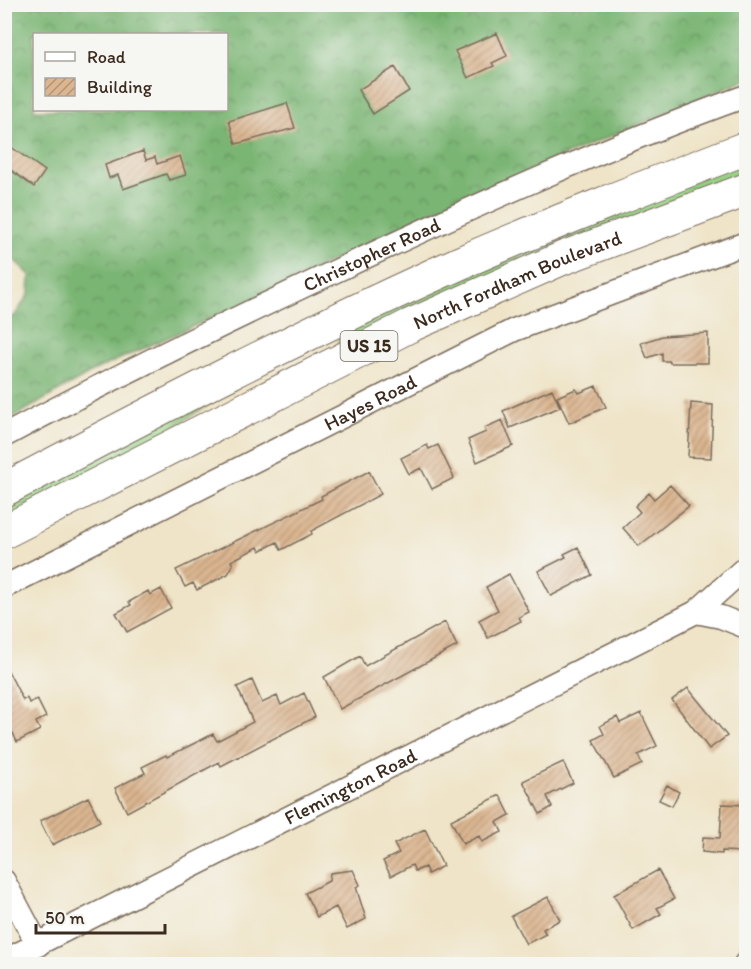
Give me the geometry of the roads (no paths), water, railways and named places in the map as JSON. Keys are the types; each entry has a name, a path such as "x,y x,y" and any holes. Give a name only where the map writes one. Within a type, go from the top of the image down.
{"highway":[{"name":"North Fordham Boulevard","path":"4,490 314,332 523,236 747,148"},
{"name":"North Fordham Boulevard","path":"4,531 409,326 491,288 563,258 747,190"},
{"path":"258,402 286,374 312,357 319,345 314,332"}],"street":[{"name":"Christopher Road","path":"4,436 197,336 458,212 672,123 747,96"},
{"name":"Hayes Road","path":"4,587 514,330 744,251"},
{"name":"Flemington Road","path":"4,961 696,612 747,567"},
{"path":"696,612 721,617 747,627"},
{"path":"4,881 38,945"}]}
